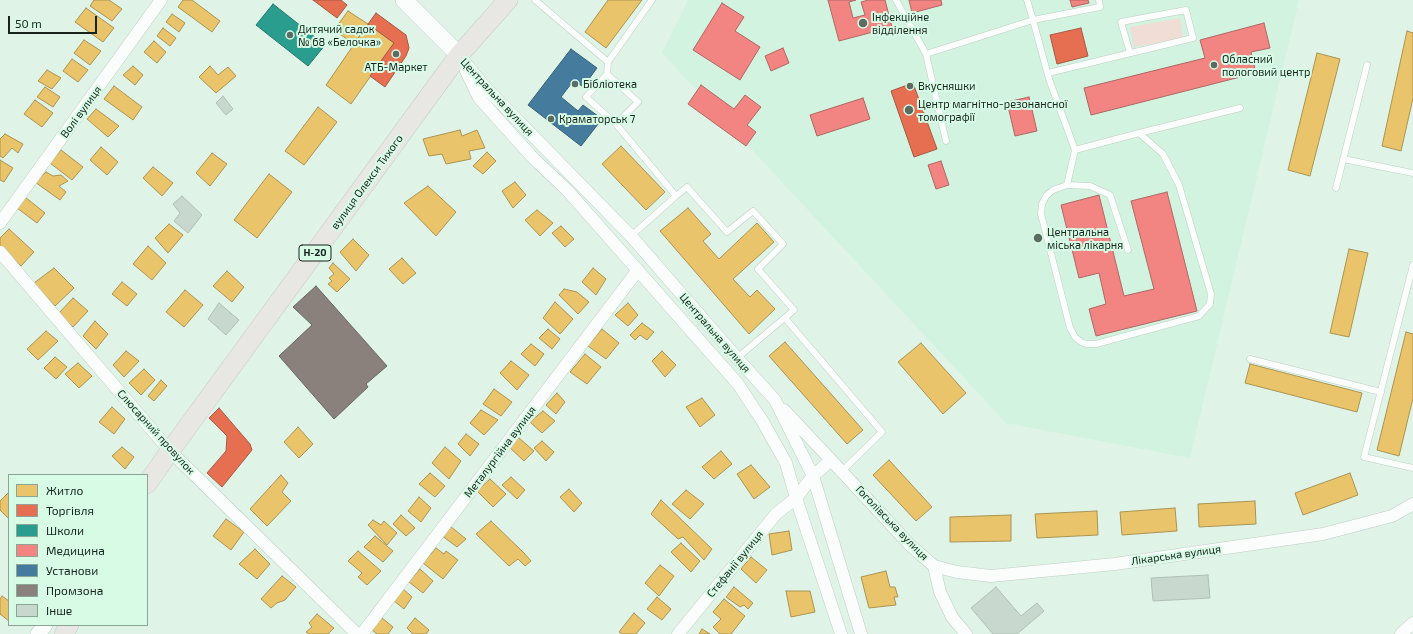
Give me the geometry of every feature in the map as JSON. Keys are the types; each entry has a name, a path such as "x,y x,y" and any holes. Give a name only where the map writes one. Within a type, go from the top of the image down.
{"main road":[{"path":"404,0 459,55"},
{"name":"вулиця Олекси Тихого","path":"148,483 459,55 508,0"}],"street":[{"name":"Волі вулиця","path":"0,223 161,0"},
{"name":"Центральна вулиця","path":"459,55 491,93 631,236 775,400 813,476 861,634"},
{"name":"Центральна вулиця","path":"459,55 479,98 534,159 567,190 738,384 763,422 786,463 841,634"},
{"name":"Слюсарний провулок","path":"0,252 170,451 357,634"},
{"name":"Металургійна вулиця","path":"362,634 638,270"},
{"name":"Гоголівська вулиця","path":"775,400 911,546 934,566 940,592 952,617 966,634"},
{"path":"813,476 831,460"},
{"name":"Стефанії вулиця","path":"678,634 776,514 796,498 813,476"},
{"name":"Лікарська вулиця","path":"934,566 957,572 991,576 1114,564 1323,534 1392,516 1413,504"},
{"path":"1401,634 1413,623"},
{"path":"38,634 44,626"}],"lane":[{"path":"535,0 608,62"},
{"path":"652,0 608,62 607,74 586,97 616,124 676,196"},
{"path":"896,0 926,54 946,141"},
{"path":"1027,0 1048,73 1075,150 1067,185"},
{"path":"926,54 1033,20 1100,7 1099,0"},
{"path":"1048,73 1193,38 1186,10 1121,22 1130,53"},
{"path":"1336,188 1367,65"},
{"path":"607,74 638,102 616,124"},
{"path":"1075,150 1240,108"},
{"path":"1128,250 1110,195 1090,186 1067,185 1053,190 1046,196 1042,204 1041,214 1070,328 1075,337 1081,342 1086,344 1096,344 1199,316 1210,304 1211,294 1179,185 1164,154 1139,133"},
{"path":"1343,159 1413,173"},
{"path":"631,236 687,187 727,232 753,211 783,244 758,269 794,310 737,358"},
{"path":"1413,265 1364,457 1413,468"},
{"path":"785,318 882,432 842,471"},
{"path":"1250,359 1381,392"}],"shaded area":[{"name":"Центральна міська лікарня","path":"688,0 1299,0 1190,458 1006,423 662,53"},
{"path":"1180,18 1183,38 1134,47 1130,27"}],"building: Житло":[{"path":"94,0 109,0 122,9 112,21 90,6"},
{"path":"183,0 192,0 220,21 212,32 178,7"},
{"path":"608,0 642,0 606,48 585,32"},
{"path":"86,8 114,28 103,42 75,22"},
{"path":"348,11 368,24 354,44 334,30"},
{"path":"172,14 185,23 179,32 166,22"},
{"path":"368,24 394,43 351,104 326,85"},
{"path":"163,28 176,38 170,46 157,36"},
{"path":"1407,31 1413,33 1413,98 1401,151 1382,146"},
{"path":"84,40 101,51 90,65 74,53"},
{"path":"154,41 166,52 157,63 144,52"},
{"path":"1317,53 1340,59 1310,176 1288,170"},
{"path":"72,59 88,70 78,82 63,71"},
{"path":"133,66 143,75 135,85 123,75"},
{"path":"210,66 218,75 228,67 236,76 216,93 199,77"},
{"path":"47,70 61,78 52,89 38,81"},
{"path":"114,86 142,107 133,120 104,99"},
{"path":"45,87 60,97 53,107 37,97"},
{"path":"35,100 53,113 42,127 24,114"},
{"path":"318,107 337,122 304,165 285,151"},
{"path":"96,109 119,126 108,137 87,119"},
{"path":"460,130 462,136 477,130 485,148 469,151 471,159 446,164 442,154 429,156 423,139"},
{"path":"5,134 23,144 18,153 12,148 3,158 0,156 0,139"},
{"path":"621,146 665,192 646,210 602,164"},
{"path":"101,147 118,162 107,175 90,160"},
{"path":"61,150 83,167 72,180 50,163"},
{"path":"487,152 496,161 483,174 473,166"},
{"path":"212,153 227,164 210,186 196,173"},
{"path":"0,160 13,168 4,182 0,180"},
{"path":"153,167 173,183 162,196 143,178"},
{"path":"46,172 53,176 61,175 68,181 59,186 66,192 60,200 35,182"},
{"path":"269,174 292,192 257,238 234,220"},
{"path":"515,182 526,195 513,208 502,191"},
{"path":"428,186 456,212 436,236 404,203"},
{"path":"25,197 45,213 37,223 17,208"},
{"path":"688,208 711,234 703,241 719,259 757,223 774,242 733,279 750,297 757,290 775,309 749,334 660,231"},
{"path":"537,210 553,223 540,236 525,220"},
{"path":"169,224 183,235 168,253 155,238"},
{"path":"561,226 574,239 565,247 552,233"},
{"path":"9,229 34,252 21,266 0,245 0,238"},
{"path":"353,239 369,255 356,271 340,252"},
{"path":"148,246 166,263 152,280 133,264"},
{"path":"1349,249 1368,253 1349,337 1330,333"},
{"path":"402,258 416,273 403,284 389,269"},
{"path":"333,263 350,279 337,292 328,284 332,281 329,278 334,274 329,268"},
{"path":"54,268 74,288 55,306 34,283"},
{"path":"593,268 606,279 596,295 582,282"},
{"path":"227,271 244,287 232,302 213,286"},
{"path":"122,282 137,294 127,306 112,294"},
{"path":"564,289 577,292 589,302 578,314 559,295"},
{"path":"185,290 203,305 184,327 166,312"},
{"path":"73,298 88,311 73,327 59,313"},
{"path":"555,302 573,319 560,334 543,318"},
{"path":"628,303 638,315 628,326 615,315"},
{"path":"95,321 108,334 96,349 83,336"},
{"path":"642,323 654,332 647,340 640,335 635,340 630,335"},
{"path":"548,329 560,339 552,349 539,338"},
{"path":"602,329 619,343 606,359 588,346"},
{"path":"46,331 58,341 38,360 27,349"},
{"path":"1406,332 1413,334 1413,398 1399,456 1377,450"},
{"path":"785,342 863,430 847,444 769,356"},
{"path":"921,343 966,393 943,414 898,362"},
{"path":"531,344 544,354 535,366 521,354"},
{"path":"126,351 139,361 124,377 113,365"},
{"path":"662,351 676,365 665,377 652,361"},
{"path":"585,354 601,367 587,384 570,372"},
{"path":"55,357 67,367 56,379 44,368"},
{"path":"511,361 529,375 517,390 500,373"},
{"path":"78,363 92,376 79,388 65,374"},
{"path":"1250,364 1362,393 1357,412 1245,383"},
{"path":"144,369 155,380 141,395 129,383"},
{"path":"161,380 167,386 154,401 148,396"},
{"path":"494,389 512,402 501,416 483,404"},
{"path":"557,393 565,402 556,414 546,405"},
{"path":"702,398 715,415 700,427 686,407"},
{"path":"112,407 125,419 114,434 99,422"},
{"path":"481,410 498,420 484,435 470,423"},
{"path":"543,411 555,421 542,433 530,422"},
{"path":"298,427 313,444 299,458 284,442"},
{"path":"466,434 479,444 470,456 458,444"},
{"path":"519,438 534,451 524,461 509,447"},
{"path":"542,441 554,452 546,461 534,448"},
{"path":"122,447 134,457 125,469 112,456"},
{"path":"445,447 461,461 449,479 432,463"},
{"path":"721,451 732,464 714,479 702,467"},
{"path":"889,460 932,507 916,521 873,475"},
{"path":"751,465 770,487 754,499 737,474"},
{"path":"430,473 445,486 435,497 419,484"},
{"path":"1350,473 1358,495 1303,515 1295,493"},
{"path":"281,475 288,483 282,492 291,501 267,526 250,509"},
{"path":"511,477 525,490 517,499 502,485"},
{"path":"490,479 506,494 493,507 477,491"},
{"path":"569,489 582,503 574,512 560,497"},
{"path":"686,490 704,504 690,519 672,504"},
{"path":"8,493 8,518 0,510 0,501"},
{"path":"419,497 431,508 421,522 408,511"},
{"path":"661,500 712,549 704,560 683,537 678,539 651,514"},
{"path":"1255,501 1256,524 1199,527 1198,504"},
{"path":"1175,508 1177,531 1122,535 1120,512"},
{"path":"1097,511 1098,535 1037,538 1035,514"},
{"path":"401,515 415,528 406,536 393,524"},
{"path":"1011,515 1011,541 950,542 950,517"},
{"path":"226,519 244,532 231,550 213,536"},
{"path":"373,520 381,525 384,521 397,533 387,545 368,525"},
{"path":"491,521 531,561 525,566 518,559 509,566 476,534"},
{"path":"450,526 466,539 457,547 441,535"},
{"path":"789,531 792,550 772,555 769,534"},
{"path":"375,536 393,551 383,562 364,547"},
{"path":"681,543 700,561 691,572 671,552"},
{"path":"436,548 444,554 446,551 458,560 443,579 423,563"},
{"path":"255,549 270,564 257,579 239,564"},
{"path":"358,551 381,571 367,585 358,577 362,573 348,561"},
{"path":"751,557 767,570 756,583 741,569"},
{"path":"660,565 674,576 659,596 645,583"},
{"path":"420,569 433,581 423,593 409,582"},
{"path":"886,571 890,587 895,587 898,597 894,597 896,605 869,608 861,577"},
{"path":"282,576 296,587 285,600 277,603 271,608 261,599"},
{"path":"734,587 753,603 748,609 744,605 740,607 726,597"},
{"path":"402,588 412,597 404,609 393,600"},
{"path":"786,591 810,591 815,612 791,617"},
{"path":"2,596 8,600 8,620 0,614 0,599"},
{"path":"657,597 671,609 662,620 647,609"},
{"path":"724,599 745,616 731,634 720,634 713,627 721,619 713,612"},
{"path":"634,613 645,623 636,634 622,634 619,632"},
{"path":"317,614 334,628 328,634 309,634 306,632 312,627 309,623"},
{"path":"382,618 393,627 388,634 377,634 371,629"},
{"path":"415,618 429,630 426,634 413,634 407,628"},
{"path":"702,629 710,634 699,634"}],"building: Торгівля":[{"path":"313,0 341,0 347,5 337,18"},
{"path":"376,13 406,35 409,48 406,56 385,87 370,76 394,43 368,24"},
{"path":"1081,28 1088,56 1057,64 1050,35"},
{"path":"913,83 937,149 914,157 891,91"},
{"path":"219,408 250,444 252,450 222,487 207,473 226,451 227,436 209,418"}],"building: Школи":[{"name":"Дитячий садок № 68 «Белочка»","path":"273,4 325,45 308,66 256,25"}],"building: Медицина":[{"name":"Інфекційне відділення","path":"828,0 856,0 849,2 853,18 865,15 861,2 868,0 885,0 892,27 839,41"},
{"path":"909,0 941,0 942,5 912,13"},
{"path":"1070,0 1088,0 1089,3 1072,7"},
{"path":"722,3 744,17 735,31 760,47 740,80 693,50"},
{"name":"Обласний пологовий центр","path":"1264,23 1270,48 1251,52 1256,73 1091,115 1084,88 1205,58 1200,40"},
{"path":"783,48 789,63 771,71 765,56"},
{"path":"701,85 734,109 745,95 761,107 747,125 756,132 746,146 688,104"},
{"path":"1029,97 1037,131 1015,136 1007,102"},
{"path":"863,98 870,119 817,136 810,115"},
{"path":"941,161 949,185 936,189 928,165"},
{"path":"1167,192 1197,311 1096,336 1089,309 1106,304 1099,273 1079,278 1061,205 1099,195 1124,296 1154,289 1131,201"}],"building: Установи":[{"path":"571,49 597,68 583,87 574,80 561,97 578,111 583,105 602,119 581,146 528,105"}],"building: Промзона":[{"path":"316,286 387,366 366,384 368,387 334,419 279,356 312,325 293,307"}],"building: Інше":[{"path":"223,96 233,109 226,115 216,103"},
{"path":"182,196 202,215 188,233 174,221 180,213 173,204"},
{"path":"219,303 239,320 226,335 208,319"},
{"path":"1208,575 1210,598 1153,601 1151,578"},
{"path":"996,587 1021,616 1037,603 1044,611 1017,634 993,634 971,608"}],"place":[{"name":"Інфекційне відділення","path":"863,23"},
{"name":"Дитячий садок № 68 «Белочка»","path":"290,35"},
{"name":"АТБ-Маркет","path":"396,54"},
{"name":"Обласний пологовий центр","path":"1214,65"},
{"name":"Бібліотека","path":"575,84"},
{"name":"Вкусняшки","path":"910,86"},
{"name":"Центр магнітно-резонансної томографії","path":"909,110"},
{"name":"Краматорськ 7","path":"551,119"},
{"name":"Центральна міська лікарня","path":"1038,238"}]}
